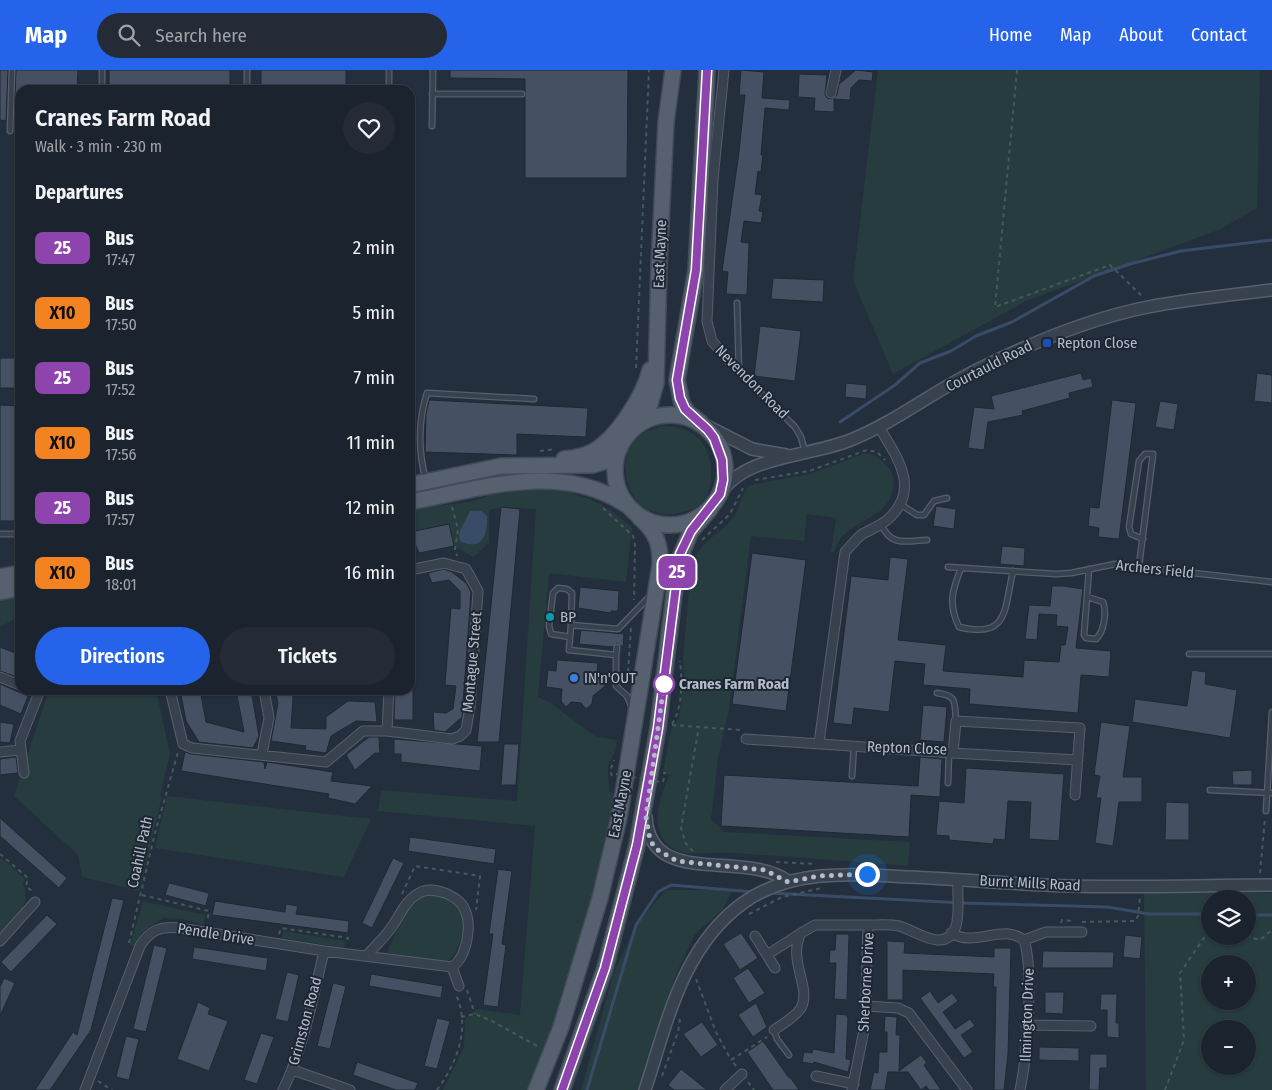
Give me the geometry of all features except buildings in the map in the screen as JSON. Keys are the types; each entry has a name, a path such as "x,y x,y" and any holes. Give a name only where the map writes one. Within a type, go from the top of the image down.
{"main road":[{"name":"East Mayne","path":"631,431 646,410 655,390 666,122 672,70"},
{"path":"415,501 508,483 539,480 586,487 606,494 626,505 639,517 659,524 680,524 701,516 710,509 720,494 723,470 719,448 711,434 692,417 682,404 677,380 696,270 707,70"},
{"path":"415,484 501,466 582,456 601,446 640,397 650,372 657,339"},
{"path":"526,464 593,465 606,461 620,447 631,431 643,422 671,415 685,416 700,423"},
{"path":"620,447 614,469 617,488 626,505"},
{"name":"East Mayne","path":"562,1090 593,1007 657,784 664,686 678,562 691,531 710,509"},
{"name":"East Mayne","path":"536,1090 561,1027 600,898 619,818 660,565 659,546 654,532 639,517"},
{"path":"0,577 15,574"},
{"path":"0,592 15,589"}],"street":[{"name":"Nevendon Road","path":"724,70 713,179 707,321 712,341 730,362"},
{"path":"831,93 836,70"},
{"name":"Courtauld Road","path":"720,494 729,481 743,472 805,453 839,445 879,427 982,367 1038,341 1148,306 1272,290"},
{"name":"Courtauld Road","path":"700,423 752,449 776,454 805,453"},
{"path":"819,744 845,552 859,536 888,519 900,504 906,486 900,462 879,427"},
{"path":"415,569 444,563 456,566"},
{"name":"Montague Street","path":"183,744 192,748 326,762 363,731 387,731 452,739 460,736 466,730 478,590 466,569 456,566"},
{"path":"0,677 15,683"},
{"path":"24,773 20,741 36,695"},
{"path":"171,695 183,744"},
{"path":"262,754 269,718 265,695"},
{"path":"387,731 389,695"},
{"name":"Repton Close","path":"747,735 819,744 951,753 956,720 1080,728 1075,795"},
{"path":"0,752 21,750"},
{"path":"951,753 1078,760"},
{"path":"657,784 646,830 656,849 677,861 765,870 788,882"},
{"name":"Burnt Mills Road","path":"645,1090 676,994 690,964 710,934 743,903 764,891 788,882 818,876 844,874 958,879 1047,886 1272,885"},
{"path":"958,879 957,915 955,928 951,933 958,937 972,939 1010,933 1024,940 1046,932 1082,932"},
{"path":"367,956 388,932 408,901 420,892 430,890 454,897 464,908 467,917 464,951 458,963 452,967 459,987"},
{"path":"0,941 35,902"},
{"path":"767,955 815,925 868,926"},
{"name":"Sherborne Drive","path":"853,1087 866,1025 868,926 901,926 927,939 944,938 951,933"},
{"name":"Pendle Drive","path":"85,1090 133,962 140,946 149,933 167,927 324,951 452,967"},
{"path":"774,1030 797,1013 802,1006 803,995 795,948 801,932"},
{"path":"755,936 776,968"},
{"name":"Ilmington Drive","path":"1020,1090 1025,1067 1028,961 1024,940"},
{"name":"Grimston Road","path":"284,1090 293,1070 310,1011 324,951"},
{"path":"866,1006 898,1008 909,1013 968,1090"},
{"path":"1026,1025 1091,1026"},
{"path":"293,1070 350,1090"},
{"path":"725,1090 742,1074"},
{"path":"816,1076 853,1087"}],"lane":[{"path":"10,131 12,70"},
{"path":"102,70 102,85"},
{"path":"247,70 247,85"},
{"path":"389,70 389,85"},
{"path":"432,126 433,70"},
{"path":"432,94 522,94"},
{"path":"737,303 739,371"},
{"name":"Nevendon Road","path":"730,362 795,427 801,438 805,453"},
{"path":"426,481 421,454 421,410 427,393 534,399"},
{"path":"1139,566 1143,539 1153,454 1145,454 1139,461 1129,527 1131,534 1143,539"},
{"path":"900,504 917,515 924,515 934,501 946,498"},
{"path":"881,524 886,535 891,540 927,540"},
{"path":"0,534 15,534"},
{"name":"Archers Field","path":"948,567 1056,574 1115,564 1272,582"},
{"path":"961,568 952,591 952,613 959,627 975,631 991,629 1001,620 1012,571"},
{"path":"1088,596 1103,602 1105,607 1101,634 1096,639 1086,638 1084,635 1089,569"},
{"path":"570,637 551,634 549,626 552,593 558,588 567,589 572,593 571,625 569,650 616,655"},
{"path":"571,625 618,631 633,611 656,590"},
{"path":"617,647 616,686 626,696 635,717"},
{"path":"1190,654 1272,654"},
{"path":"937,693 950,695 954,699 956,720"},
{"path":"1266,811 1269,793 1272,712"},
{"path":"852,776 854,746"},
{"path":"948,783 951,753"},
{"path":"1210,790 1269,793"},
{"path":"774,1030 777,1039 789,1055"}],"path":[{"path":"636,369 649,70"},
{"path":"1017,70 994,307 1110,265 1138,291 1148,306"},
{"path":"536,452 564,448"},
{"path":"753,480 809,471 866,450 876,452 888,463"},
{"path":"698,546 730,514 742,489 748,483"},
{"path":"451,503 458,529 455,549 458,552 456,566"},
{"path":"598,506 613,516 633,536 635,545 633,611 628,674"},
{"path":"670,729 676,717 682,677 680,658"},
{"path":"672,724 699,726 747,735"},
{"path":"699,726 681,828 686,844 699,854"},
{"name":"Coahill Path","path":"133,962 126,960 167,784 176,755 183,744"},
{"path":"613,779 610,771 613,761 618,757"},
{"path":"616,774 657,784 661,768"},
{"path":"1259,885 1266,811"},
{"path":"772,862 820,865"},
{"path":"399,900 415,866 480,876 475,917"},
{"path":"743,918 782,897 825,888"},
{"path":"142,895 209,911 206,923"},
{"path":"1082,932 1083,921 1135,921 1138,916 1138,906"},
{"path":"270,933 279,934 281,928 348,938 347,946"},
{"path":"1256,939 1260,940 1272,930"},
{"path":"1165,1090 1184,1040 1180,973 1201,942"},
{"path":"690,964 716,1032 731,1060 754,1090"},
{"path":"459,987 475,1014"},
{"path":"437,1090 448,1075 461,1041 459,987"},
{"path":"461,1017 475,1014 492,1021 541,1048 544,1040"},
{"path":"731,1060 766,1038 774,1030"},
{"path":"95,1080 112,1090"},
{"path":"101,1090 104,1085"}],"green space":[{"path":"878,70 1260,70 1257,208 1221,229 1026,301 893,374 853,280"},
{"path":"660,426 681,428 697,437 703,443 710,461 710,484 709,491 697,507 680,512 661,514 643,507 631,492 626,472 628,452 639,436"},
{"path":"866,453 878,458 892,472 894,483 891,497 881,510 844,535 834,552 831,552 836,518 807,514 804,541 751,536 729,709 718,758 711,819 724,832 910,842 908,866 752,854 690,854 676,850 662,838 659,829 658,810 670,775 663,773 671,729 679,718 684,676 683,658 691,567 695,557 705,544 734,516 750,485 810,474"},
{"path":"548,488 583,497 603,506 632,528 626,582 549,573 538,697 552,704 596,737 617,740 608,770 609,792 617,794 578,955 548,1044 530,1090 443,1090 464,1047 465,1020 476,1009 520,1015 535,826 378,811 381,790 517,801 536,509 501,507 489,510 489,543 473,557 454,546 448,524 415,531 415,508 470,502 506,489"},
{"path":"15,596 15,619 0,627 0,599"},
{"path":"47,695 157,695 170,754 160,796 162,797 139,891 82,877 78,855 14,796"},
{"path":"167,796 371,819 344,877 155,848"},
{"path":"0,857 25,879 23,883 25,899 21,911 0,934"},
{"path":"666,890 732,890 723,909 695,934 677,972 647,1055 678,979 645,1090 581,1090 613,975 636,925"},
{"path":"1144,891 1201,892 1201,945 1256,945 1256,893 1272,893 1272,1090 1146,1090"},
{"path":"429,893 452,900 464,918 462,937 455,952 447,962 387,953 408,911"},
{"path":"143,901 205,915 204,925 182,919 163,918 142,933 135,946 130,945"},
{"path":"283,931 346,941 344,948 282,938"}],"water":[{"path":"470,511 481,511 487,516 485,535 478,543 474,544 460,541 459,533"}],"waterway":[{"path":"840,422 895,385 920,363 951,351 976,336 1012,322 1094,276 1130,264 1181,251 1272,240"},
{"path":"587,1090 636,925 658,892 671,885 754,892"},
{"path":"770,893 964,903 1108,907 1149,914 1201,914"},
{"path":"1256,915 1272,915"}],"bus line":[{"name":"25","path":"562,1090 593,1007 605,968 623,906 637,845 658,728 680,554 691,531 720,494 723,480 719,448 708,430 685,409 680,398 677,380 695,281 707,70"}],"place":[{"name":"Repton Close","path":"1047,343"},
{"name":"BP","path":"550,617"},
{"name":"IN'n'OUT","path":"574,678"},
{"name":"Cranes Farm Road","path":"664,684"}],"route":[{"path":"664,684 648,785 646,817 646,830 656,849 677,861 722,864 765,870 779,875 788,882 818,876 867,874"}]}
